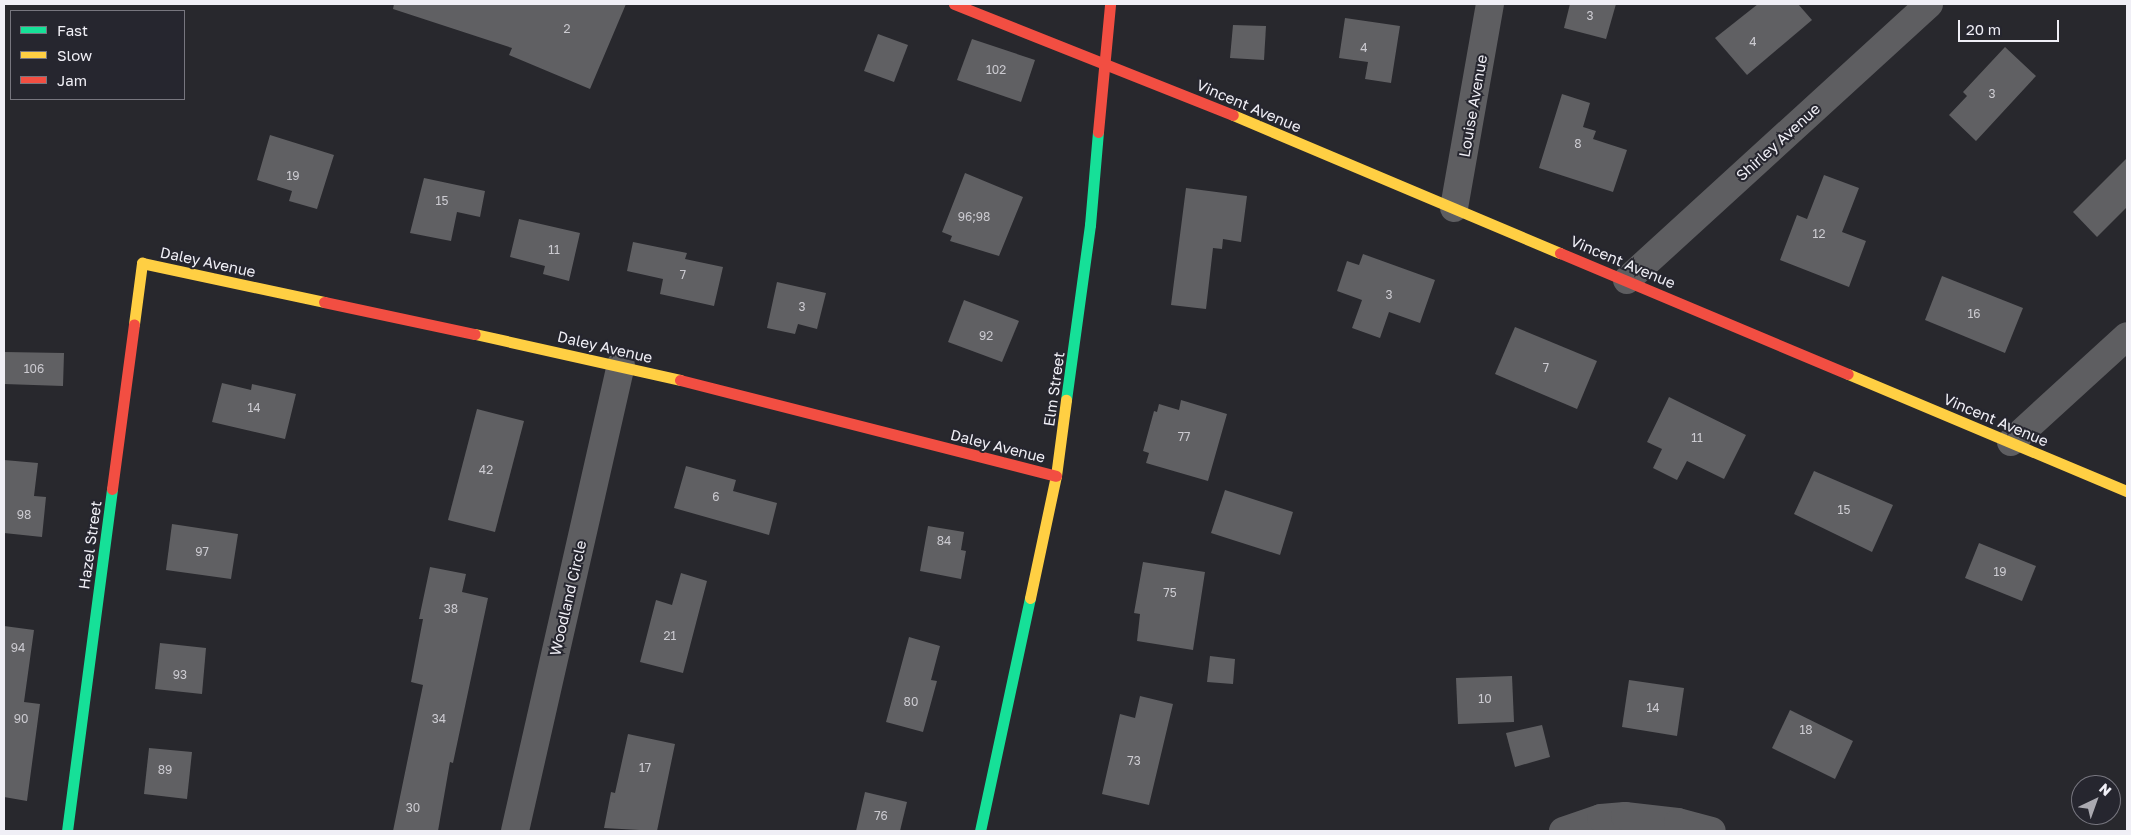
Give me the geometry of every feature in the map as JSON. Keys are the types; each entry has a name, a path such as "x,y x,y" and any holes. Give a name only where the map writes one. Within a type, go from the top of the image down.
{"street":[{"name":"Vincent Avenue","path":"954,4 1106,62 2127,491"},
{"name":"Elm Street","path":"980,831 1056,476 1090,225 1110,4"},
{"name":"Louise Avenue","path":"1454,208 1490,4"},
{"name":"Shirley Avenue","path":"1627,280 1929,4"},
{"name":"Daley Avenue","path":"142,263 621,365 1056,476"},
{"name":"Hazel Street","path":"67,831 142,263"},
{"path":"2011,442 2127,336"},
{"name":"Woodland Circle","path":"515,831 621,365"},
{"path":"1563,831 1601,818 1625,816 1678,822 1712,831"}],"building":[{"path":"394,4 626,4 590,89 509,55 512,48 393,9"},
{"path":"1570,4 1616,4 1606,39 1564,28"},
{"path":"1758,4 1798,4 1812,20 1747,75 1715,38"},
{"path":"1345,18 1400,26 1391,83 1365,79 1368,62 1339,58"},
{"path":"1233,25 1266,26 1264,60 1230,58"},
{"path":"878,34 908,45 894,82 864,71"},
{"path":"972,39 1035,60 1021,102 957,80"},
{"path":"2005,47 2036,76 1976,141 1949,115 1967,96 1963,92"},
{"path":"1562,94 1590,103 1583,127 1596,131 1593,139 1627,150 1613,192 1539,168"},
{"path":"270,135 334,155 317,209 289,201 292,191 257,180"},
{"path":"2127,158 2127,207 2097,237 2073,212"},
{"path":"965,173 1023,197 999,256 950,241 952,236 942,232"},
{"path":"1824,175 1859,188 1842,232 1866,241 1849,287 1780,260 1797,215 1807,219"},
{"path":"424,178 485,191 480,217 457,212 451,241 410,233"},
{"path":"1186,188 1247,196 1241,242 1223,239 1222,249 1213,248 1206,309 1171,305"},
{"path":"519,219 580,233 569,281 543,274 545,266 510,257"},
{"path":"633,242 687,253 685,259 723,267 714,306 660,294 663,279 627,271"},
{"path":"1363,254 1435,280 1420,323 1389,312 1380,338 1352,328 1362,300 1337,291 1347,261 1359,265"},
{"path":"1942,276 2023,308 2005,353 1925,320"},
{"path":"777,282 826,293 817,329 798,324 795,334 767,328"},
{"path":"964,300 1019,321 1002,362 948,342"},
{"path":"1515,327 1597,361 1577,409 1495,374"},
{"path":"4,352 64,353 63,386 4,384"},
{"path":"222,383 251,390 252,384 296,394 285,439 212,422"},
{"path":"1669,397 1746,435 1724,479 1687,461 1677,480 1653,468 1662,449 1647,442"},
{"path":"1181,400 1227,414 1208,481 1146,463 1149,453 1143,451 1154,411 1157,412 1159,404 1179,410"},
{"path":"477,409 524,421 495,532 448,520"},
{"path":"4,460 38,463 34,496 46,497 42,537 4,533"},
{"path":"686,466 736,480 733,491 777,503 769,535 674,508"},
{"path":"1814,471 1893,505 1872,552 1794,514"},
{"path":"1225,490 1293,512 1280,555 1211,533"},
{"path":"172,524 238,534 231,579 166,570"},
{"path":"928,526 964,532 961,550 966,551 961,579 920,571"},
{"path":"1979,543 2036,566 2022,601 1965,578"},
{"path":"1143,562 1205,572 1193,650 1137,641 1140,614 1134,613"},
{"path":"430,567 466,574 462,592 488,598 453,763 450,762 438,831 393,831 423,685 411,682 423,619 419,619"},
{"path":"681,573 707,581 683,673 640,662 656,600 672,605"},
{"path":"4,626 34,630 24,702 40,704 27,801 4,797"},
{"path":"909,637 940,646 931,680 937,681 923,732 886,722"},
{"path":"160,643 206,648 202,694 155,689"},
{"path":"1210,656 1235,659 1233,684 1207,682"},
{"path":"1512,676 1514,722 1458,724 1456,678"},
{"path":"1629,680 1684,688 1677,736 1622,727"},
{"path":"1140,696 1173,704 1149,805 1102,794 1120,714 1135,718"},
{"path":"1790,710 1853,741 1835,779 1772,748"},
{"path":"1542,725 1550,757 1515,767 1506,733"},
{"path":"628,734 675,744 657,831 604,828 611,792 615,793"},
{"path":"149,748 192,752 187,799 144,794"},
{"path":"865,792 907,802 900,831 856,831"}],"traffic: fast":[{"path":"1066,400 1090,225 1098,132"},
{"path":"67,831 112,489"},
{"path":"980,831 1030,598"}],"traffic: slow":[{"path":"1233,115 1560,253"},
{"path":"134,324 142,263 324,302"},
{"path":"475,334 680,380"},
{"path":"1848,374 2127,491"},
{"path":"1030,598 1056,476 1066,400"}],"traffic: jam":[{"path":"954,4 1233,115"},
{"path":"1098,132 1110,4"},
{"path":"1560,253 1848,374"},
{"path":"324,302 475,334"},
{"path":"112,489 134,324"},
{"path":"680,380 1056,476"}]}
